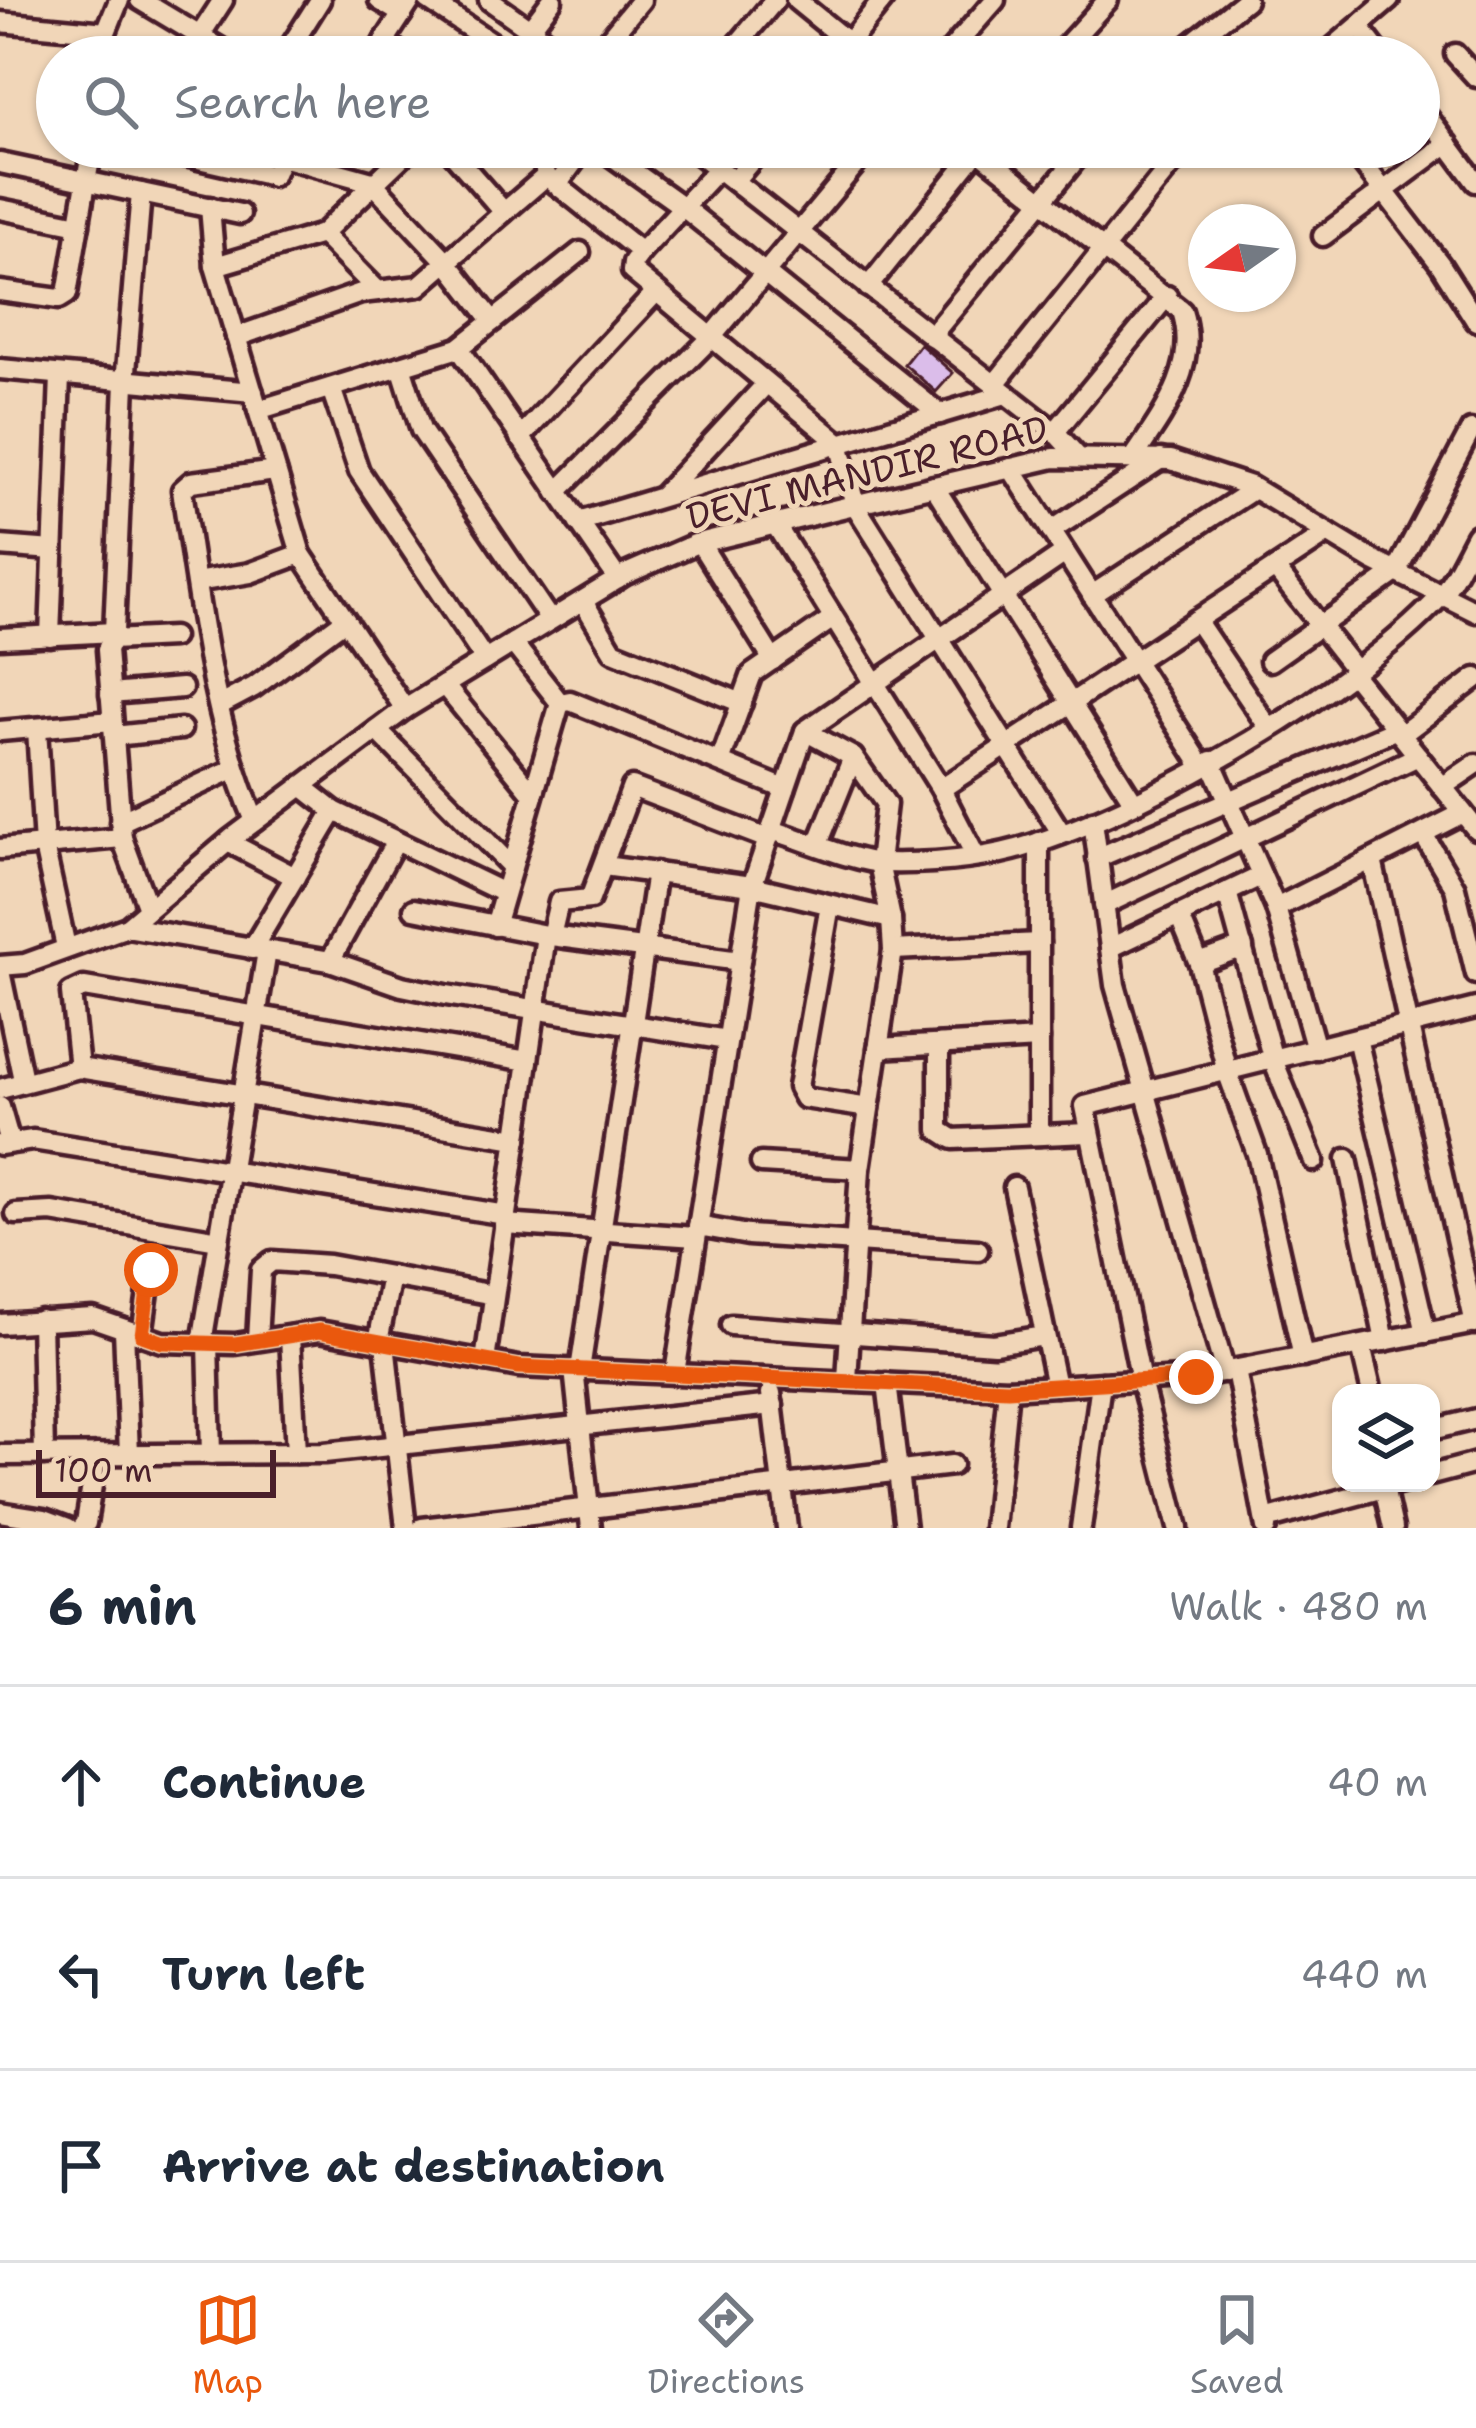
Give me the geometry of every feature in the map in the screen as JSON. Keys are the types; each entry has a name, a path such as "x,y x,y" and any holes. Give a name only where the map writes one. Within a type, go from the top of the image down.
{"street":[{"path":"106,36 119,0"},
{"path":"140,0 200,36 223,0"},
{"path":"297,36 320,0"},
{"path":"379,0 406,7 387,36"},
{"path":"428,0 482,36"},
{"path":"489,0 540,36"},
{"path":"530,29 552,0"},
{"path":"611,36 641,0"},
{"path":"745,36 775,0"},
{"path":"796,0 830,36"},
{"path":"854,36 883,0"},
{"path":"963,36 994,0"},
{"path":"1075,36 1108,0"},
{"path":"1201,36 1246,0"},
{"path":"1348,36 1389,0"},
{"path":"0,22 106,32"},
{"path":"1359,27 1366,36"},
{"path":"1455,54 1476,76"},
{"path":"1440,132 1476,182"},
{"path":"1440,148 1448,142"},
{"path":"0,163 240,214"},
{"path":"0,291 63,298 90,168"},
{"path":"238,168 273,176 277,168"},
{"path":"331,168 372,182 447,262 493,321"},
{"path":"215,266 322,234 388,168"},
{"path":"465,168 504,212"},
{"path":"546,168 551,181 641,251"},
{"path":"236,337 361,293 419,286 504,212 564,168"},
{"path":"628,168 940,414"},
{"path":"717,168 1055,432 1077,456"},
{"path":"735,168 683,207 641,251 632,271 839,443 855,505 1062,834"},
{"path":"557,492 710,339 853,168"},
{"path":"868,286 961,168"},
{"path":"1002,168 1167,296 1185,317 1175,396 1134,457"},
{"path":"931,336 1069,168"},
{"path":"578,523 940,414 1000,390 1170,168"},
{"path":"1365,168 1440,263 1476,321"},
{"path":"1323,236 1412,168"},
{"path":"140,193 113,636 107,650 121,830 148,908"},
{"path":"211,207 215,266 301,554 405,709"},
{"path":"0,209 80,224"},
{"path":"322,234 378,291"},
{"path":"0,369 255,401 331,388 459,348 580,252"},
{"path":"520,438 656,292"},
{"path":"1055,432 1167,296"},
{"path":"459,348 617,579"},
{"path":"401,366 421,430 550,620"},
{"path":"50,636 60,376"},
{"path":"660,498 766,384"},
{"path":"331,388 358,471 485,660"},
{"path":"1270,662 1396,572 1471,430"},
{"name":"DEVI MANDIR ROAD","path":"0,969 128,927 228,842 405,709 617,579 700,543 775,524 1077,456 1161,459 1254,489 1396,572 1476,612"},
{"path":"1051,531 1161,459"},
{"path":"1011,468 1228,802 1276,908 1316,1049"},
{"path":"255,821 233,769 196,582 183,486 276,471"},
{"path":"934,486 1133,801"},
{"path":"1092,595 1254,489"},
{"path":"775,524 941,789 976,857"},
{"path":"941,789 1328,533"},
{"path":"484,1361 549,935 559,902 590,899 632,787 770,834 879,863 976,857 1039,842 1093,821 1206,763 1269,728 1353,671 1442,595 1476,536"},
{"path":"700,543 773,660"},
{"path":"0,546 53,550"},
{"path":"674,1373 752,886 805,730 1065,553"},
{"path":"196,582 250,573 301,554"},
{"path":"1275,568 1470,821 1423,834 1276,908"},
{"path":"583,601 613,651 742,703"},
{"path":"720,763 752,674 833,618"},
{"path":"220,705 254,687 345,620"},
{"path":"1196,620 1269,728"},
{"path":"0,638 173,637"},
{"path":"513,644 560,703"},
{"path":"1097,858 1399,732 1476,678"},
{"path":"444,685 533,794"},
{"path":"110,694 182,688"},
{"path":"560,703 570,701 785,789"},
{"path":"495,926 560,703"},
{"path":"37,728 44,846 66,947"},
{"path":"0,731 181,729"},
{"path":"376,730 512,866"},
{"path":"805,730 853,757 886,804 879,863 893,950 860,1169 847,1380"},
{"path":"1104,905 1418,756"},
{"path":"818,844 853,757"},
{"path":"1442,787 1476,764"},
{"path":"0,849 44,846 121,830 233,769"},
{"path":"302,786 334,811 504,893"},
{"path":"212,1454 205,1343 256,1018 260,950 334,811"},
{"path":"1093,821 1115,986 1231,1371 1266,1524 1305,1519 1375,1492"},
{"path":"1423,834 1455,888 1476,974"},
{"path":"330,961 397,841"},
{"path":"228,842 295,877"},
{"path":"1039,842 1039,1135"},
{"path":"0,1324 93,1318 162,1342 205,1343 319,1331 484,1361 577,1370 1008,1389 1231,1371 1475,1323 1372,860"},
{"path":"604,866 752,886 891,919"},
{"path":"590,1518 577,1370 656,872"},
{"path":"1110,948 1262,876"},
{"path":"1228,892 1273,1060 1314,1161"},
{"path":"830,904 798,1087 804,1098 869,1108"},
{"path":"414,908 549,935 740,961"},
{"path":"1179,915 1199,963 1227,1071 1257,1154 1303,1357"},
{"path":"128,927 330,961 402,986 727,1040"},
{"path":"893,950 1039,943"},
{"path":"1199,963 1243,947"},
{"path":"0,969 23,1080"},
{"path":"80,1068 70,993 84,987 528,1061"},
{"path":"1178,1528 1141,1381 1085,1106 1476,1008"},
{"path":"1357,1038 1426,1333"},
{"path":"878,1048 1039,1039"},
{"path":"939,1045 939,1130 953,1139 1088,1133"},
{"path":"0,1089 80,1068 517,1139"},
{"path":"0,1107 5,1143 33,1140 231,1170 505,1220 601,1232 697,1231 978,1250"},
{"path":"1347,1160 1385,1341"},
{"path":"761,1163 860,1169"},
{"path":"1014,1187 1056,1386"},
{"path":"16,1214 52,1211 219,1240"},
{"path":"257,1340 261,1270 272,1261 328,1265 494,1295"},
{"path":"129,1454 133,1332 151,1270"},
{"path":"391,1276 382,1343 406,1528"},
{"path":"41,1320 44,1455"},
{"path":"731,1325 994,1344 1044,1336"},
{"path":"290,1336 296,1453"},
{"path":"1361,1346 1370,1384"},
{"path":"770,1376 787,1528"},
{"path":"887,1383 905,1528"},
{"path":"1081,1528 1101,1383"},
{"path":"994,1528 1008,1389"},
{"path":"0,1455 296,1453 772,1405"},
{"path":"1440,1428 1476,1419"},
{"path":"82,1528 97,1454"},
{"path":"1440,1473 1476,1463"},
{"path":"422,1528 590,1518 782,1484 952,1466"},
{"path":"1393,1492 1393,1528"},
{"path":"0,1513 44,1519 68,1528"}],"building":[{"path":"920,344 953,373 936,392 904,364"}],"route":[{"path":"151,1270 142,1335 162,1342 235,1344 319,1331 519,1367 1008,1389 1196,1377"}]}
